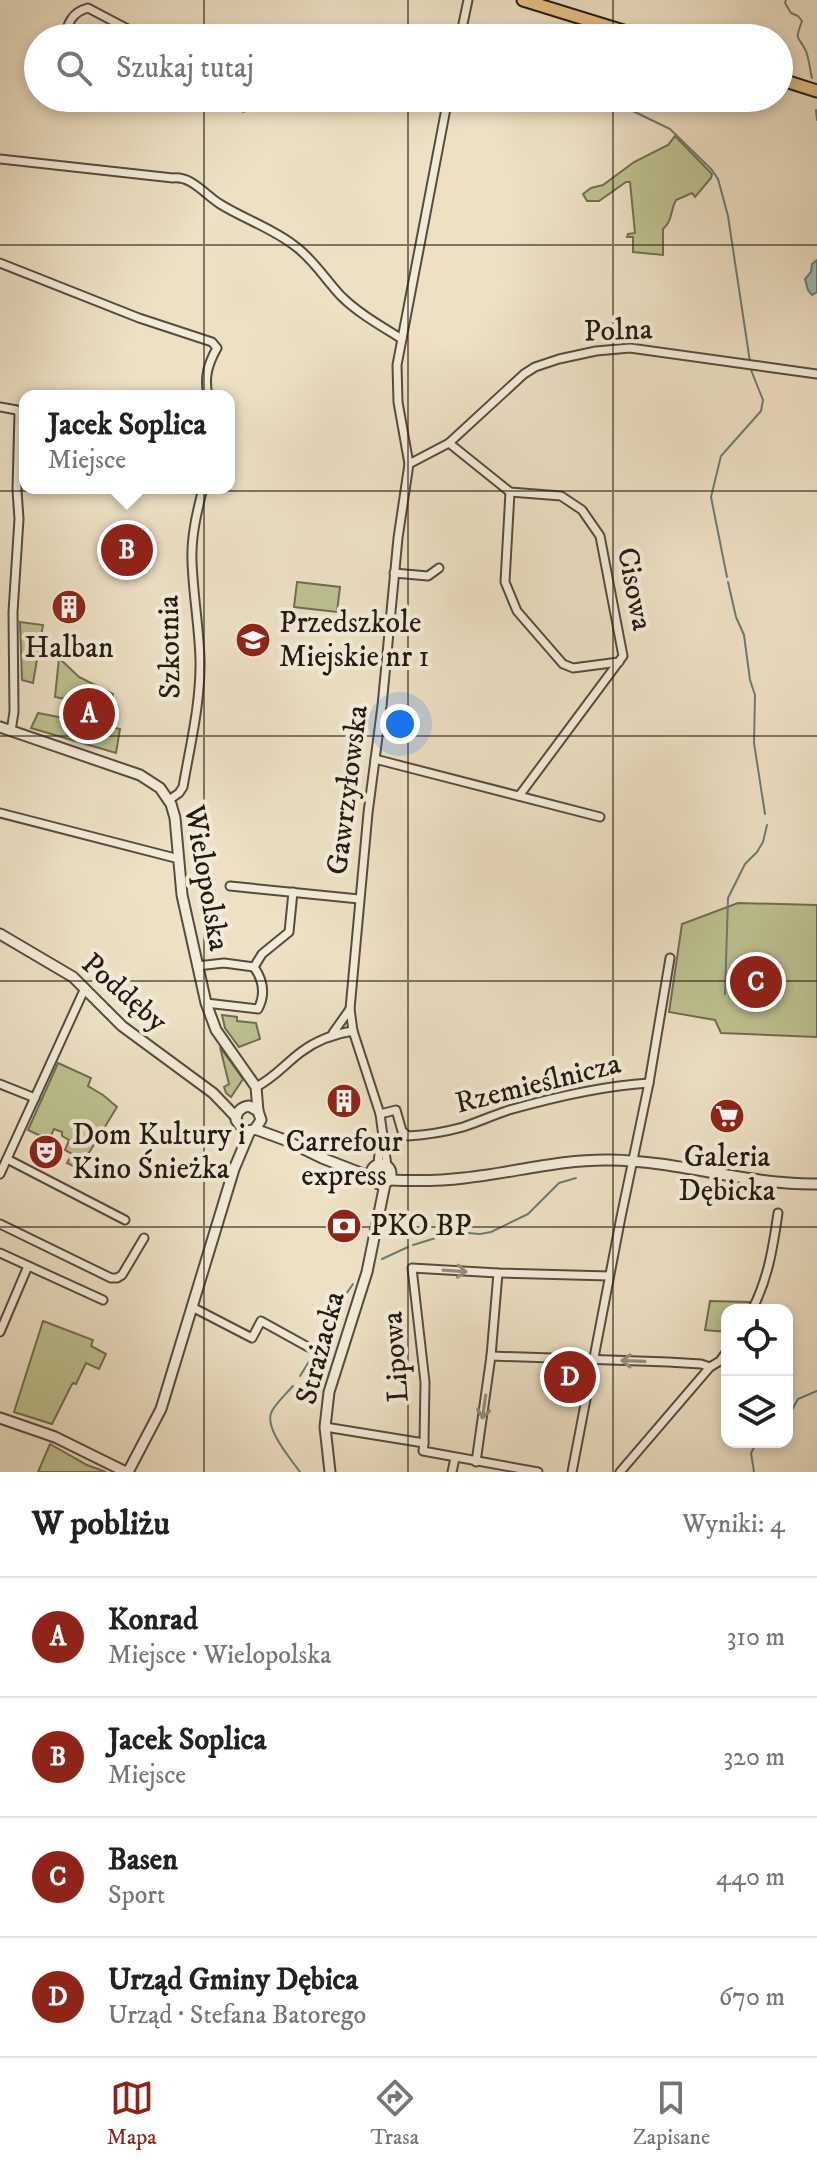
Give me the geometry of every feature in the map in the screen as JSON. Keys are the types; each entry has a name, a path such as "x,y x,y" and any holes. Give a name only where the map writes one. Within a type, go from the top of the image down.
{"main road":[{"path":"523,0 601,24"},
{"path":"793,83 817,91"}],"street":[{"path":"463,24 468,0"},
{"path":"69,24 76,13 88,8 118,24"},
{"name":"Gawrzyłowska","path":"353,1031 350,1009 359,899 394,573 409,464 396,385 397,365 445,112"},
{"path":"0,159 188,180 218,203 294,245 313,260 340,295 402,339"},
{"path":"0,263 139,318 212,342 217,348 207,369 207,390"},
{"name":"Polna","path":"409,464 449,443 535,367 587,353 630,348 817,374"},
{"path":"0,407 17,410 19,423 19,519 13,612 14,712 11,731"},
{"path":"449,443 510,492"},
{"name":"Cisowa","path":"519,796 619,662 623,656 600,536 582,510 561,496 510,492 505,582 517,611 563,664 573,668 619,662"},
{"name":"Szkotnia","path":"169,800 183,787 199,688 199,632 191,560 202,494"},
{"path":"394,573 428,576 439,568"},
{"name":"Wielopolska","path":"0,727 140,775 158,786 169,800 175,818 182,895 206,1003 216,1030 256,1087"},
{"path":"375,759 600,817"},
{"path":"0,813 179,859"},
{"path":"230,886 359,899"},
{"path":"254,967 262,954 289,932 293,892"},
{"name":"Poddęby","path":"0,934 73,977 122,1026 250,1123"},
{"name":"Rzemieślnicza","path":"380,1118 396,1110 402,1131 408,1136 430,1134 461,1128 506,1111 555,1098 614,1085 649,1083 670,958"},
{"path":"197,966 224,963 254,967 263,981 258,1009 206,1003"},
{"path":"0,1174 85,988"},
{"path":"332,1034 350,1009"},
{"path":"353,1031 332,1034 301,1052 270,1080 256,1087 245,1107 238,1111 250,1123 322,1158 381,1174 462,1178 607,1159 781,1183 817,1184"},
{"name":"Strażacka","path":"330,1472 325,1427 329,1392 366,1276 381,1174 380,1118 353,1031"},
{"path":"572,1472 649,1083"},
{"path":"0,1084 35,1098"},
{"path":"0,1418 55,1437 127,1472 161,1409 250,1123 256,1087"},
{"name":"Poddęby","path":"213,1093 252,1107 250,1123"},
{"path":"3,1162 125,1220"},
{"path":"755,1304 765,1284 778,1213"},
{"path":"0,1224 111,1278 122,1275 144,1238"},
{"path":"0,1253 103,1300"},
{"path":"0,1332 28,1266"},
{"name":"Lipowa","path":"424,1443 425,1382 412,1268 498,1273"},
{"path":"476,1462 491,1356 498,1273 609,1276"},
{"path":"192,1307 252,1338 261,1321 308,1347"},
{"path":"491,1356 668,1362 710,1367"},
{"path":"620,1472 710,1367 721,1360"},
{"path":"325,1427 424,1443 423,1451 538,1472"},
{"path":"452,1472 455,1458"}],"green space":[{"path":"675,136 712,174 711,178 695,197 692,193 676,200 663,229 663,255 633,252 633,237 627,237 635,233 630,182 599,201 587,201 583,194 668,145"},
{"path":"297,582 340,587 337,612 294,607"},
{"path":"20,622 43,625 33,683 22,680"},
{"path":"59,658 79,677 113,694 111,708 55,697"},
{"path":"38,713 120,729 116,753 31,728"},
{"path":"738,903 817,905 817,1037 721,1033 715,1020 669,1012 682,924"},
{"path":"222,1015 237,1017 237,1021 256,1023 260,1039 239,1047 225,1028"},
{"path":"220,1047 243,1079 231,1097 224,1087 229,1084"},
{"path":"58,1063 91,1078 88,1086 117,1107 79,1169 67,1163 72,1154 65,1150 69,1140 62,1136 62,1132 54,1129 49,1140 28,1130"},
{"path":"710,1301 750,1302 721,1304 721,1331 705,1330"},
{"path":"43,1321 93,1340 91,1346 106,1354 99,1369 86,1363 52,1424 14,1412"},
{"path":"50,1444 87,1465 106,1472 38,1472"}],"water":[{"path":"817,260 817,292 812,295 805,279"},
{"path":"749,955 772,959 763,1009 740,1005"}],"waterway":[{"path":"786,0 791,13 802,21 798,38 806,51 812,78"},
{"path":"816,110 817,120"},
{"path":"635,112 670,129 718,179 728,216 750,362"},
{"path":"727,577 711,497 721,456 761,411 763,400 751,370"},
{"path":"728,582 736,617 744,635 755,695 754,743 765,814"},
{"path":"725,994 728,898 745,864 763,842 767,825"},
{"path":"413,1245 455,1232 491,1232 528,1214 559,1183 576,1178"},
{"path":"382,1259 408,1247"},
{"path":"300,1376 335,1310 353,1284"},
{"path":"293,1386 274,1408 270,1418 274,1434 300,1472"},
{"path":"793,1408 798,1399 817,1391"},
{"path":"754,1448 751,1453 754,1472"}],"place":[{"name":"Jacek Soplica","path":"127,550"},
{"name":"Halban","path":"69,607"},
{"name":"Przedszkole Miejskie nr 1","path":"253,640"},
{"name":"Konrad","path":"89,714"},
{"name":"Basen","path":"756,982"},
{"name":"Carrefour express","path":"344,1101"},
{"name":"Galeria Dębicka","path":"727,1116"},
{"name":"Dom Kultury i Kino Śnieżka","path":"46,1152"},
{"name":"PKO BP","path":"344,1226"},
{"name":"Urząd Gminy Dębica","path":"570,1377"}]}
